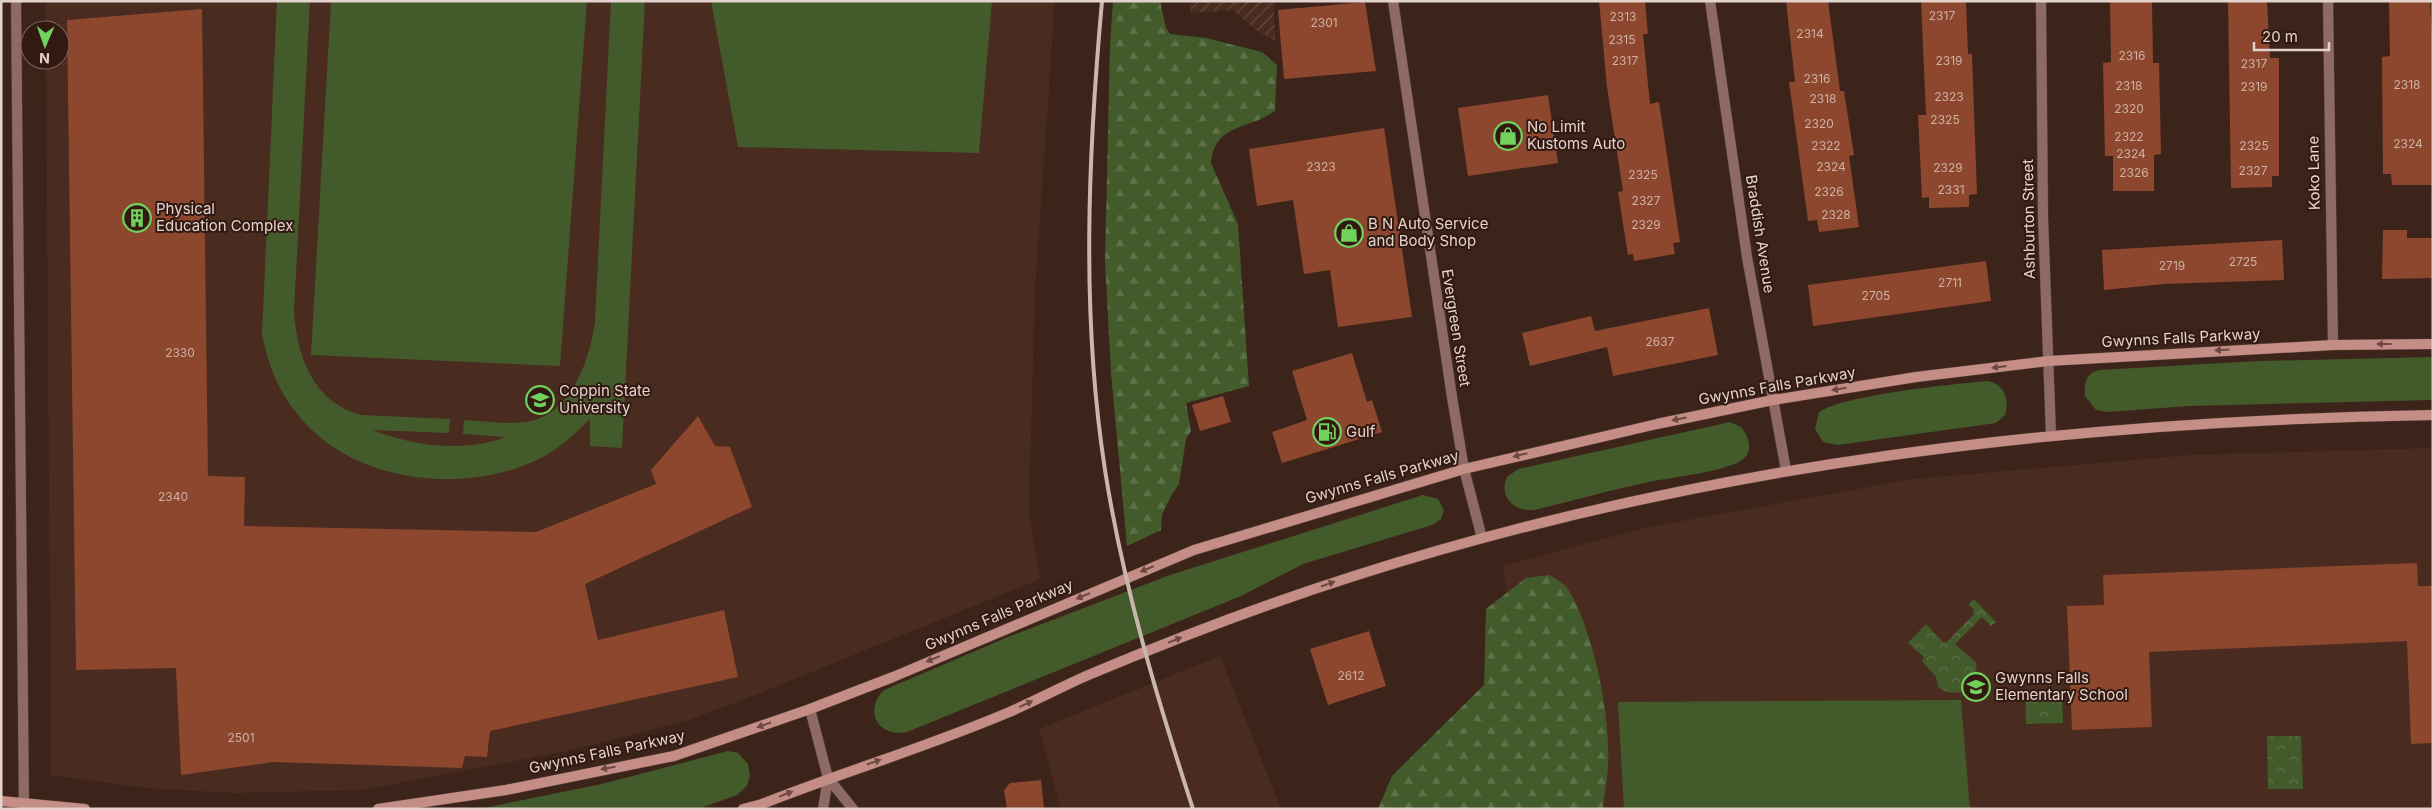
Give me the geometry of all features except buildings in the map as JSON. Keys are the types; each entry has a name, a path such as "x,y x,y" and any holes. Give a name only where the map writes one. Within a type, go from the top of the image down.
{"main road":[{"name":"Gwynns Falls Parkway","path":"378,809 506,790 674,756 810,709 892,677 1194,550 1464,469 1648,426 1773,400 1916,377 2048,361 2333,344 2433,344"},
{"path":"743,809 762,804 828,778 1006,714 1081,678 1219,622 1355,575 1482,538 1634,499 1786,470 1911,451 2051,435 2159,426 2335,417 2433,415"},
{"path":"1,801 24,806 85,809"}],"street":[{"path":"16,1 24,806"},
{"name":"Evergreen Street","path":"1392,1 1440,327 1464,469 1482,538"},
{"name":"Braddish Avenue","path":"1710,1 1748,257 1786,470"},
{"name":"Ashburton Street","path":"2041,1 2042,218 2051,435"},
{"name":"Koko Lane","path":"2328,1 2333,344"},
{"path":"810,709 828,778 852,809"},
{"path":"823,809 828,778"}],"shaded area":[{"name":"Coppin State University","path":"45,1 1055,1 1035,290 1029,509 1040,579 758,694 689,720 572,750 362,790 234,793 146,788 51,775 46,70 70,70 70,20 45,20"},
{"path":"1189,1 1274,1 1275,41 1256,30 1233,10 1191,13"},
{"name":"Gwynns Falls Elementary School","path":"2433,448 2433,809 1534,809 1503,566 1644,528 1913,479 2190,455"},
{"path":"1220,656 1281,809 1061,809 1039,729"}],"green space":[{"path":"277,1 310,1 294,312 299,346 304,361 320,389 332,401 345,409 362,415 450,419 449,433 372,430 404,440 438,446 455,446 489,442 506,437 463,434 464,420 511,423 542,418 566,398 576,384 583,369 595,321 611,1 645,1 622,448 590,446 590,419 573,436 553,451 539,459 511,470 481,477 449,479 417,477 385,471 356,460 329,444 297,414 283,393 272,371 262,333"},
{"path":"331,1 587,1 560,366 311,355"},
{"path":"711,1 992,1 979,153 738,147"},
{"path":"1113,1 1160,1 1166,28 1170,34 1206,38 1262,52 1277,65 1275,111 1226,134 1214,150 1211,163 1238,224 1249,386 1186,403 1191,431 1186,439 1179,484 1162,515 1161,530 1127,546 1111,373 1105,261 1110,45"},
{"path":"2433,357 2433,400 2189,406 2108,412 2096,410 2085,396 2087,379 2091,373 2099,370 2259,361"},
{"path":"1988,381 1998,385 2006,398 2005,415 1996,423 1838,445 1823,442 1815,429 1819,412 1851,400 1900,391"},
{"path":"1730,422 1741,427 1744,431 1749,449 1746,457 1742,460 1723,468 1634,485 1534,510 1515,506 1510,502 1505,491 1507,477 1518,469"},
{"path":"1423,495 1438,499 1444,510 1441,519 1432,525 1303,564 1241,596 907,732 897,733 888,731 881,727 874,714 878,698 884,690 1008,637 1170,575"},
{"path":"1549,575 1568,589 1577,607 1586,628 1599,675 1607,724 1608,747 1608,767 1603,809 1378,809 1392,776 1484,685 1486,609 1526,578"},
{"path":"1974,599 1996,622 1991,626 1982,617 1955,644 1976,662 1976,678 1970,688 1965,691 1948,692 1938,687 1936,677 1922,661 1924,657 1908,643 1926,624 1943,642 1947,642 1974,614 1973,608 1968,605"},
{"path":"2062,689 2063,723 2026,724 2025,690"},
{"path":"1961,700 1970,809 1624,809 1618,702"},
{"path":"2267,736 2301,736 2303,789 2268,789"},
{"path":"728,751 738,753 748,764 750,775 747,786 737,795 698,809 479,809 602,784"}],"railway":[{"path":"1102,1 1093,118 1089,236 1092,353 1097,412 1112,513 1131,599 1154,683 1193,809"}],"place":[{"name":"No Limit Kustoms Auto","path":"1508,136"},
{"name":"Physical Education Complex","path":"137,218"},
{"name":"B N Auto Service and Body Shop","path":"1349,233"},
{"name":"Coppin State University","path":"540,400"},
{"name":"Gulf","path":"1327,432"},
{"name":"Gwynns Falls Elementary School","path":"1976,687"}]}
